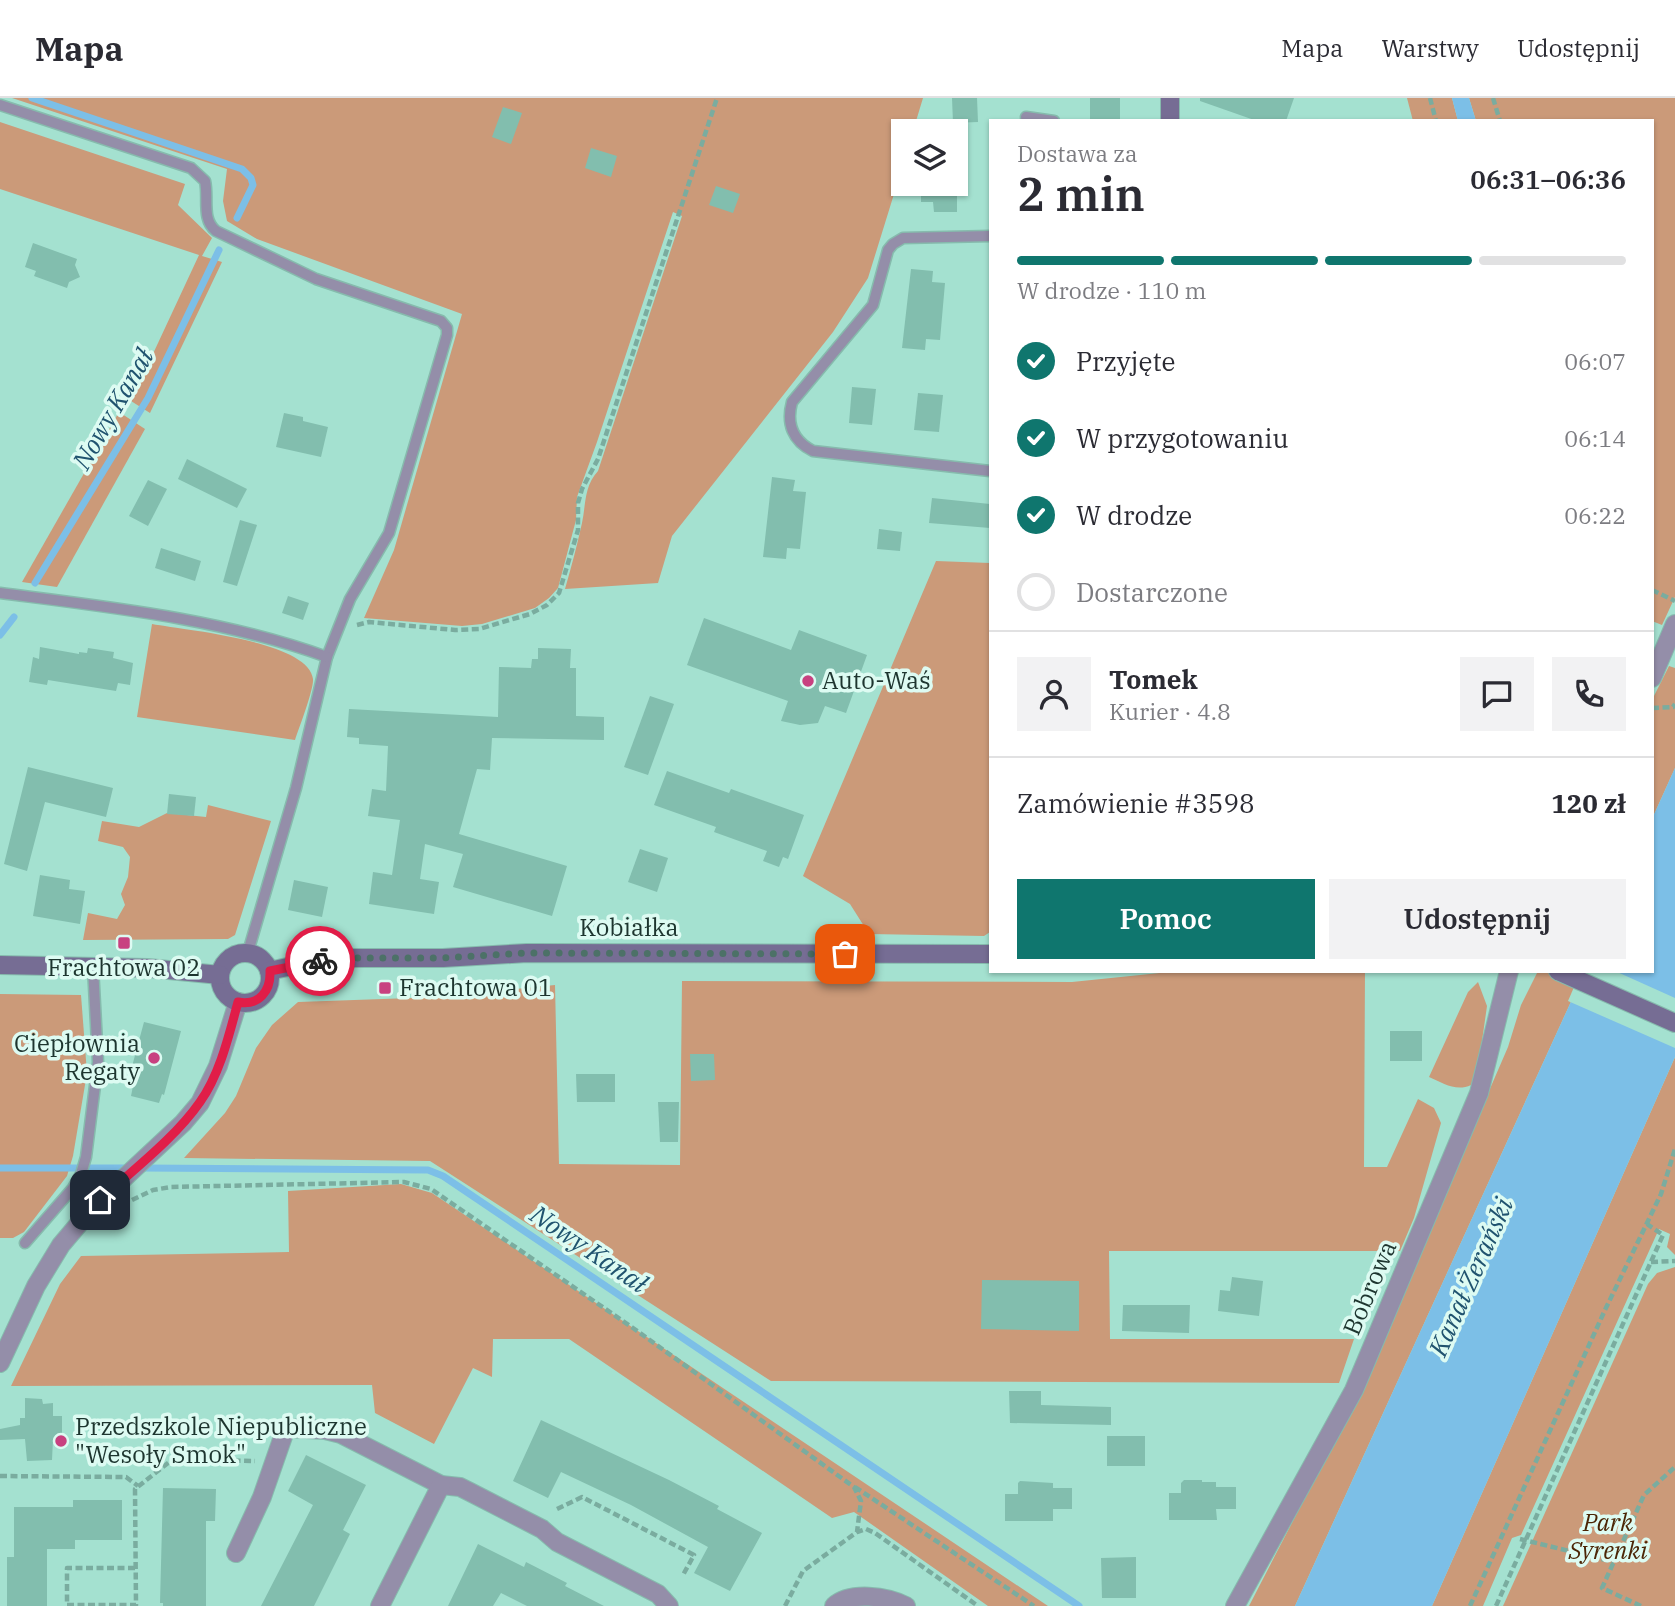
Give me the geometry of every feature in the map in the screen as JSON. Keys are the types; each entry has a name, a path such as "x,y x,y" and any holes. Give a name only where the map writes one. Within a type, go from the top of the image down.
{"street":[{"path":"1170,119 1171,98"},
{"path":"1654,674 1675,624"},
{"path":"247,952 265,962 270,971 268,990 261,998 252,1002 238,1002 225,994 220,975 222,966 238,953 247,952"},
{"name":"Kobiałka","path":"270,971 320,960 443,958 527,953 989,954"},
{"path":"0,965 148,968 220,975"},
{"name":"Bobrowa","path":"1235,1606 1354,1390 1479,1093 1509,973"},
{"path":"1562,973 1675,1023"},
{"path":"0,1363 48,1264 61,1245 94,1206 183,1124 206,1093 222,1055 238,1002"},
{"path":"236,1553 262,1497 286,1428 325,1430 341,1433 441,1485 460,1487 542,1529 557,1542 658,1594 669,1606"},
{"path":"380,1606 441,1485"},
{"path":"834,1606 843,1599 874,1597 906,1606"}],"lane":[{"path":"0,105 191,168 205,181 207,218 209,225 216,231 316,279 441,321 447,328 389,533 350,599 327,657 296,788 247,952"},
{"path":"1026,117 1040,119"},
{"path":"989,236 909,237 893,244 888,250 873,305 792,402 789,421 797,439 813,451 989,471"},
{"path":"0,593 89,604 268,636 327,657"},
{"path":"25,1243 73,1188 86,1157 98,1062 93,967"}],"path":[{"path":"336,633 369,622 455,631 479,629 530,614 547,605 559,593 578,530 578,503 582,489 598,459 717,98"},
{"path":"1430,98 1435,119"},
{"path":"1493,98 1499,119"},
{"path":"1654,591 1675,601"},
{"path":"1654,708 1673,707 1675,704"},
{"path":"1470,1606 1661,1194 1675,1149"},
{"path":"125,1195 131,1201 153,1190 171,1187 404,1182 431,1189 621,1320 854,1487 1034,1606"},
{"path":"1496,1606 1523,1539 1663,1235 1647,1224"},
{"path":"1651,1262 1675,1261"},
{"path":"135,1568 67,1568 67,1605 136,1605 135,1489 173,1459 251,1460 259,1463"},
{"path":"1641,1606 1602,1588 1644,1495 1675,1467"},
{"path":"0,1475 126,1477 138,1486"},
{"path":"854,1487 862,1501 857,1532"},
{"path":"557,1509 582,1497 681,1548 694,1555 683,1575"},
{"path":"785,1606 803,1571 857,1532 866,1529 978,1606"},
{"path":"1523,1539 1614,1562"}],"green space":[{"path":"12,98 923,98 917,119 891,119 891,196 893,196 868,278 833,332 672,536 658,583 565,589 588,489 598,471 682,216 673,212 577,497 576,520 558,588 535,608 482,624 462,626 364,618 394,550 462,314 257,239 227,221 223,201 227,169"},
{"path":"1407,98 1452,98 1457,119 1412,119"},
{"path":"1469,98 1675,98 1675,597 1662,625 1654,622 1654,119 1475,119"},
{"path":"0,122 185,184 178,205 212,238 202,256 222,262 150,413 131,401 199,255 0,189"},
{"path":"119,412 145,429 57,587 22,582"},
{"path":"936,561 989,563 989,933 984,936 869,934 850,904 803,876"},
{"path":"152,624 269,646 291,655 306,666 313,684 295,740 137,717"},
{"path":"1669,666 1675,668 1675,768 1654,815 1654,696"},
{"path":"208,805 271,821 235,935 228,939 83,940 88,913 117,919 125,905 121,894 128,877 130,857 123,847 98,841 102,821 139,827 167,813 206,817"},
{"path":"1160,973 1365,973 1364,1167 1387,1167 1418,1099 1434,1108 1441,1123 1414,1218 1400,1251 1109,1251 1110,1339 1354,1339 1339,1383 771,1381 430,1161 184,1158 225,1113 236,1096 256,1048 272,1025 298,1002 439,997 555,985 559,1164 680,1165 682,981 1072,982"},
{"path":"1537,973 1584,973 1295,1606 1249,1606 1356,1399 1508,1047 1521,1005"},
{"path":"1478,982 1487,1006 1479,1062 1471,1085 1460,1088 1450,1086 1429,1077 1468,992"},
{"path":"0,994 81,995 87,1073 67,1176 24,1232 13,1238 0,1238"},
{"path":"1675,1057 1675,1255 1667,1247 1670,1234 1659,1229 1521,1535 1512,1538 1483,1606 1432,1606"},
{"path":"401,1184 432,1193 1048,1606 988,1606 854,1512 832,1518 569,1339 493,1339 492,1377 473,1368 434,1444 375,1413 372,1385 11,1386 60,1284 81,1256 289,1252 288,1191"},
{"name":"Park Syrenki","path":"1675,1267 1675,1606 1503,1606 1648,1284 1657,1273"}],"water":[{"path":"1452,98 1469,98 1475,119 1457,119"},
{"name":"Kanał Żerański","path":"1675,768 1675,1057 1432,1606 1295,1606 1584,973 1654,973 1654,815"}],"pier":[{"path":"1580,973 1619,973 1675,998 1675,1048 1568,1001"}],"building":[{"path":"952,98 977,98 978,122 953,119"},
{"path":"1090,98 1120,98 1120,119 1090,119"},
{"path":"1200,98 1294,98 1287,119 1251,119 1200,101"},
{"path":"503,107 522,113 511,144 492,137"},
{"path":"591,148 617,156 611,177 585,168"},
{"path":"716,186 740,194 733,213 709,205"},
{"path":"921,196 957,196 957,212 934,212 933,202 921,202"},
{"path":"33,243 77,259 75,265 80,277 69,282 67,288 34,276 36,271 25,267"},
{"path":"911,269 933,271 932,282 945,283 940,340 926,339 925,350 902,348"},
{"path":"852,387 876,389 872,425 849,423"},
{"path":"918,393 943,395 939,432 914,430"},
{"path":"284,413 328,427 321,457 276,447"},
{"path":"187,459 247,489 237,508 178,479"},
{"path":"772,477 795,480 793,491 806,492 800,549 787,548 786,559 763,557"},
{"path":"148,480 167,489 148,526 129,516"},
{"path":"932,498 989,504 989,528 929,523"},
{"path":"240,520 257,525 237,586 223,582"},
{"path":"879,529 902,532 900,551 877,549"},
{"path":"161,548 201,561 195,581 155,568"},
{"path":"288,596 309,603 303,620 282,613"},
{"path":"704,618 791,650 799,630 867,655 846,713 825,706 818,723 800,725 781,721 788,701 687,665"},
{"path":"40,647 79,654 87,653 88,648 114,652 113,658 133,663 130,685 118,683 116,691 48,680 47,685 29,682 33,657 39,659"},
{"path":"538,648 571,649 570,668 576,668 576,716 604,717 604,740 492,738 490,770 477,769 459,834 567,866 552,916 453,887 463,854 425,844 420,879 439,882 434,914 369,904 373,872 392,875 400,820 368,816 372,789 386,791 388,746 359,744 359,738 347,737 349,709 498,717 499,667 531,668 532,659 538,659"},
{"path":"650,696 674,704 648,775 624,767"},
{"path":"28,767 113,788 106,817 45,802 27,871 4,864"},
{"path":"667,771 729,793 731,789 804,815 788,859 783,857 779,867 763,861 767,851 714,832 716,827 654,805"},
{"path":"169,794 196,797 194,816 167,814"},
{"path":"640,849 668,858 657,892 628,882"},
{"path":"40,875 70,880 69,889 85,891 80,924 33,916"},
{"path":"294,880 328,887 322,917 288,910"},
{"name":"Ciepłownia Regaty","path":"144,1022 181,1031 164,1095 162,1094 159,1103 131,1096 133,1086 127,1085"},
{"path":"1390,1031 1422,1031 1422,1061 1390,1061"},
{"path":"690,1054 714,1054 715,1080 691,1081"},
{"path":"576,1074 615,1074 615,1102 577,1102"},
{"path":"658,1102 679,1102 678,1142 660,1142"},
{"path":"1232,1277 1263,1281 1259,1316 1218,1311 1220,1290 1230,1291"},
{"path":"982,1280 1079,1281 1079,1331 981,1329"},
{"path":"1123,1305 1190,1305 1189,1333 1122,1331"},
{"path":"1009,1391 1041,1391 1041,1405 1111,1407 1111,1425 1010,1423"},
{"path":"25,1398 42,1399 43,1404 53,1403 53,1416 62,1416 62,1439 53,1439 52,1460 27,1461 25,1439 0,1440 0,1429 20,1425 20,1418 25,1418"},
{"path":"541,1420 669,1480 719,1506 717,1509 762,1533 730,1591 694,1573 708,1547 631,1505 561,1472 548,1498 513,1481"},
{"path":"1107,1436 1145,1436 1145,1466 1107,1466"},
{"path":"306,1455 366,1485 343,1530 350,1534 314,1606 261,1606 313,1505 288,1491"},
{"path":"1184,1480 1216,1482 1216,1487 1236,1487 1236,1509 1216,1509 1217,1520 1169,1520 1169,1493 1181,1493 1181,1483"},
{"path":"1020,1481 1053,1483 1053,1488 1072,1488 1072,1509 1053,1509 1053,1521 1005,1521 1005,1494 1018,1494"},
{"path":"163,1488 216,1489 215,1521 206,1521 206,1606 163,1606 163,1603 160,1603"},
{"path":"73,1500 122,1500 122,1540 75,1540 75,1549 47,1549 47,1606 7,1606 7,1557 14,1557 14,1507 73,1507"},
{"path":"478,1544 524,1567 526,1562 604,1606 527,1606 501,1593 493,1606 448,1606"},
{"path":"1136,1557 1136,1598 1102,1598 1101,1558"}],"waterway":[{"name":"Nowy Kanał","path":"32,98 242,169 251,178 253,185 237,218"},
{"name":"Nowy Kanał","path":"35,583 148,398 219,250"},
{"name":"Nowy Kanał","path":"0,635 14,617"},
{"name":"Nowy Kanał","path":"0,1168 129,1168"},
{"name":"Nowy Kanał","path":"141,1168 428,1170 443,1176 1079,1606"}],"way so far":[{"path":"320,961 527,953 845,954"}],"place":[{"name":"Auto-Waś","path":"808,681"},
{"name":"Frachtowa 02","path":"124,943"},
{"name":"Frachtowa 01","path":"385,988"},
{"name":"Ciepłownia Regaty","path":"154,1058"},
{"name":"Przedszkole Niepubliczne \"Wesoły Smok\"","path":"61,1441"}],"route":[{"path":"100,1200 183,1124 200,1103 218,1066 238,1002 252,1002 261,998 268,990 270,971 320,961"}]}
